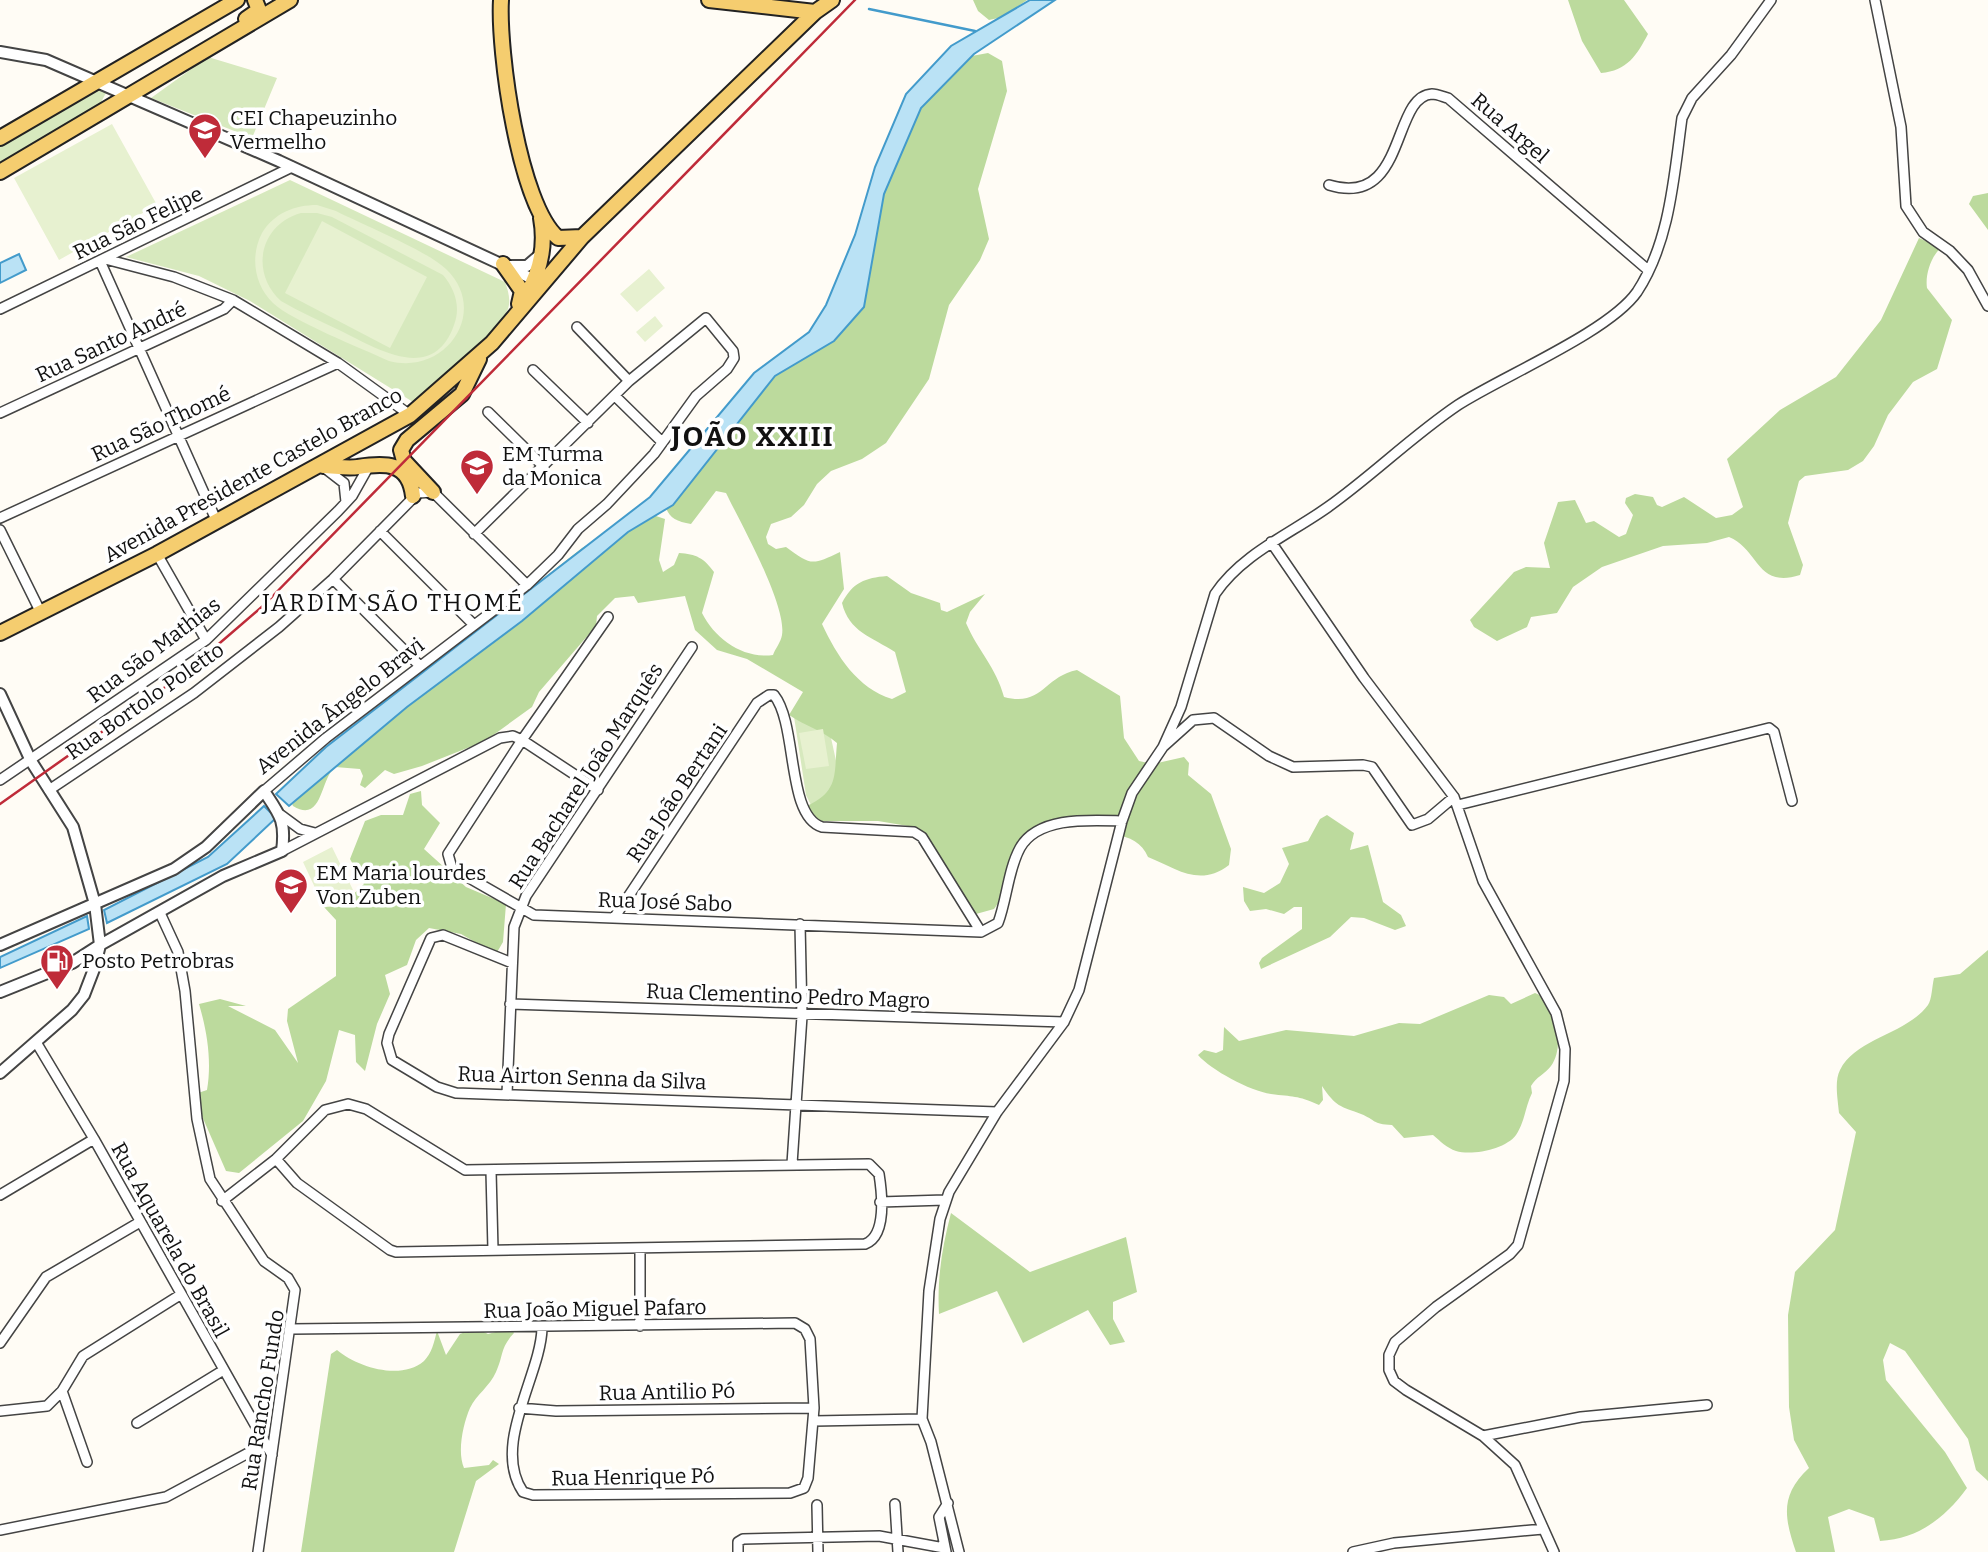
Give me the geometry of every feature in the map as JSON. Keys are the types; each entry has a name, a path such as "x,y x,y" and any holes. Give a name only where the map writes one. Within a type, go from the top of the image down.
{"main road":[{"path":"0,138 237,0"},
{"path":"230,35 259,10 255,0"},
{"path":"0,172 290,0"},
{"path":"501,0 509,102 518,144 539,206 546,223 558,238 582,237"},
{"path":"709,0 825,5"},
{"name":"Avenida Presidente Castelo Branco","path":"0,633 157,554 322,466 410,415 481,353 516,312 534,296 582,237 825,5"},
{"path":"140,56 136,61 139,73 146,78 167,72"},
{"path":"534,296 543,236 539,206"},
{"path":"503,264 522,291 516,312"},
{"path":"516,312 535,280"},
{"path":"433,492 404,461 401,450 407,440 462,394 481,353"},
{"path":"322,466 356,468 379,463 403,471 412,485 413,496"}],"street":[{"path":"959,1552 931,1442 922,1419 929,1292 945,1200 997,1112 1064,1022 1079,990 1122,821 1132,793 1163,747 1181,707 1215,594 1223,582 1271,542 1302,525 1360,485 1456,407 1612,316 1637,291 1648,270 1670,205 1686,107 1771,0"},
{"path":"1875,0 1901,127 1906,206 1923,232 1950,251 1968,270 1988,306"},
{"path":"0,52 35,56 94,81 292,167 535,280"},
{"name":"Rua Argel","path":"1329,185 1344,190 1366,187 1383,171 1418,100 1431,94 1448,98 1648,270"},
{"name":"Rua São Felipe","path":"0,309 292,167"},
{"path":"503,264 527,266 541,254"},
{"path":"103,260 174,277 233,300 338,363 410,415"},
{"path":"103,260 177,436 217,522"},
{"name":"Rua Santo André","path":"0,413 224,309 233,300"},
{"name":"Avenida Ângelo Bravi","path":"0,945 95,908 191,859 420,666 527,585 558,555 578,528 607,504 654,454 696,396 727,369 734,358 733,351 706,318 629,381"},
{"path":"474,534 629,381 577,327"},
{"name":"Rua São Thomé","path":"0,518 338,363"},
{"path":"533,370 587,423"},
{"path":"615,396 662,442"},
{"path":"488,412 544,467"},
{"name":"Rua São Mathias","path":"0,780 206,640 346,502 370,464"},
{"path":"322,466 344,483 346,502"},
{"path":"413,496 433,492 527,585"},
{"name":"Rua Bortolo Poletto","path":"49,790 194,693 279,627 333,579 413,496"},
{"path":"0,530 41,614"},
{"path":"380,531 474,625"},
{"path":"1271,542 1364,678 1456,801 1483,881 1556,1013 1566,1065 1518,1245 1510,1254 1395,1342 1390,1355 1389,1370 1394,1381 1483,1436 1516,1465 1553,1552"},
{"path":"157,554 206,640"},
{"path":"333,579 420,666"},
{"name":"Rua José Sabo","path":"608,617 522,740 448,854 453,868 521,910 547,917 981,932"},
{"name":"Rua Bacharel João Marquês","path":"508,1094 514,927 526,896 692,647"},
{"path":"0,694 31,761 73,827 95,908 100,945 84,995 72,1010 0,1073"},
{"name":"Rua João Bertani","path":"614,918 757,704 765,695 774,695 784,712 802,805 811,821 822,827 914,832 922,837 981,932"},
{"path":"1163,747 1193,720 1214,718 1269,756 1293,767 1372,767 1412,825 1428,819 1456,801 1769,728 1774,733 1792,801"},
{"path":"0,992 72,963 223,876 282,851 370,807 493,740 513,736 522,740 598,790"},
{"path":"267,796 282,815 300,830 315,833"},
{"path":"282,815 282,851"},
{"path":"981,932 998,923 1019,850 1032,834 1045,828 1083,820 1122,821"},
{"name":"Rua Rancho Fundo","path":"160,913 178,952 185,992 203,1157 222,1200 264,1261 292,1283 295,1290 292,1329 258,1552"},
{"path":"792,1164 802,1016 800,924"},
{"name":"Rua Airton Senna da Silva","path":"512,962 443,935 431,938 424,947 387,1043 393,1060 437,1087 456,1093 997,1112"},
{"name":"Rua Clementino Pedro Magro","path":"510,1004 802,1016 1064,1022"},
{"name":"Rua Aquarela do Brasil","path":"36,1042 94,1139 222,1371 272,1455"},
{"path":"222,1200 276,1158 325,1110 348,1104 366,1109 465,1170 869,1164 879,1174 878,1233 865,1244 640,1249 390,1250 297,1183 276,1158"},
{"path":"0,1195 94,1139"},
{"path":"491,1171 493,1250"},
{"path":"880,1202 945,1200"},
{"path":"0,1343 46,1277 140,1222"},
{"path":"640,1249 640,1326"},
{"path":"0,1411 47,1406 62,1391 83,1356 180,1295"},
{"name":"Rua João Miguel Pafaro","path":"292,1329 800,1325 810,1339 814,1421"},
{"name":"Rua Henrique Pó","path":"542,1328 541,1342 515,1427 514,1477 523,1492 533,1495 799,1491 808,1478 814,1421"},
{"path":"137,1423 222,1371"},
{"path":"62,1391 87,1462"},
{"path":"1483,1436 1581,1417 1707,1405"},
{"name":"Rua Antilio Pó","path":"519,1408 556,1411 814,1408"},
{"path":"814,1421 922,1419"},
{"path":"0,1530 166,1497 265,1444"},
{"path":"738,1552 738,1542 743,1539 817,1536 898,1537 945,1550 939,1517 947,1503"},
{"path":"895,1504 898,1552"},
{"path":"817,1505 818,1552"},
{"path":"1353,1552 1394,1542 1543,1529"}],"green space":[{"path":"973,0 1027,0 1003,17 989,20 978,11"},
{"path":"1568,0 1624,0 1648,34 1640,49 1630,61 1618,69 1601,73 1582,41"},
{"path":"988,53 1002,61 1007,91 978,189 989,239 980,260 949,305 929,379 886,443 862,459 831,471 791,517 771,524 766,537 768,544 776,549 786,547 811,562 840,552 844,589 822,624 834,648 858,679 892,699 906,692 895,652 862,633 850,621 842,603 851,590 866,580 887,576 911,593 940,603 941,610 947,612 985,594 970,612 966,623 1001,686 1004,697 1027,698 1077,670 1120,696 1124,738 1139,761 1153,764 1184,757 1189,763 1188,775 1211,794 1231,849 1229,865 1208,875 1188,874 1148,857 1139,844 1130,839 1114,835 1115,825 1105,815 1059,820 1026,839 1030,845 1023,847 1006,892 994,909 976,914 966,908 927,841 914,827 878,821 814,821 807,806 830,788 835,773 837,743 789,715 803,692 747,659 717,650 695,630 685,596 638,603 634,596 615,598 597,616 596,626 539,692 532,707 485,741 422,766 394,774 385,770 365,788 360,785 363,776 360,769 335,767 316,805 303,810 293,806 290,799 456,655 470,636 582,548 644,512 665,519 659,560 663,572 674,565 679,553 699,558 714,572 702,613 714,631 741,650 751,654 773,655 782,635 782,621 761,564 726,493 716,491 691,524 672,517 664,500 713,455 775,370 832,318 900,113 961,58"},
{"path":"208,57 277,78 252,138 151,98"},
{"path":"96,85 107,91 100,104 0,162 0,141"},
{"path":"112,124 157,205 59,260 14,178"},
{"path":"290,180 505,282 508,309 493,330 413,402 250,301 199,276 126,257"},
{"path":"1988,193 1988,230 1969,204 1973,196"},
{"path":"309,205 336,211 410,246 446,269 459,286 464,303 462,321 444,350 428,359 410,363 389,361 311,326 273,303 258,279 255,261 258,242 267,226 279,215","holes":["301,213 332,217 443,275 454,292 457,305 454,325 445,343 432,354 418,358 402,357 370,345 281,301 271,290 265,277 264,251 268,239 287,219"]},
{"path":"322,221 427,277 390,348 285,293"},
{"path":"1919,238 1941,248 1929,266 1927,288 1952,320 1937,369 1913,382 1888,415 1874,446 1863,461 1848,470 1805,476 1799,481 1788,523 1803,565 1800,575 1775,577 1759,566 1747,550 1729,537 1707,543 1663,546 1602,567 1573,587 1557,613 1531,617 1527,627 1497,641 1474,627 1470,620 1514,572 1526,567 1550,568 1544,543 1558,502 1575,500 1586,523 1594,521 1619,537 1626,534 1633,515 1625,503 1626,498 1635,494 1653,497 1657,505 1662,507 1684,497 1716,518 1732,515 1743,507 1727,459 1780,410 1836,377 1881,320"},
{"path":"649,269 665,288 637,312 620,294"},
{"path":"655,316 663,326 645,342 636,332"},
{"path":"793,710 828,724 840,779 859,816 811,805 806,795"},
{"path":"823,729 829,766 806,769 799,733"},
{"path":"421,791 422,805 440,823 424,849 466,887 506,904 503,942 496,954 461,934 429,928 416,940 407,965 385,975 390,994 377,1024 365,1071 356,1062 355,1035 339,1030 326,1081 303,1121 239,1173 226,1171 198,1107 198,1093 207,1090 209,1068 206,1035 199,1004 220,999 246,1006 228,1006 275,1030 298,1063 287,1021 288,1009 336,976 336,920 324,907 341,906 364,884 350,859 365,821 381,815 403,815 410,794"},
{"path":"1327,815 1354,833 1350,850 1368,845 1383,902 1401,915 1406,926 1395,930 1364,918 1351,917 1330,937 1261,969 1259,963 1262,958 1302,929 1302,907 1294,907 1284,914 1266,909 1250,911 1244,901 1243,887 1264,893 1280,883 1289,864 1282,848 1308,841 1320,819"},
{"path":"332,847 353,890 324,907 303,862"},
{"path":"1988,950 1988,1481 1976,1470 1968,1439 1905,1351 1890,1343 1883,1360 1886,1380 1945,1452 1967,1488 1940,1517 1907,1536 1880,1541 1874,1518 1849,1509 1828,1517 1835,1552 1796,1552 1789,1528 1787,1507 1793,1488 1809,1468 1794,1440 1789,1407 1788,1315 1795,1272 1835,1230 1856,1132 1839,1113 1838,1075 1848,1059 1858,1050 1919,1015 1928,1005 1934,978 1960,974"},
{"path":"1535,993 1543,997 1554,1014 1558,1037 1555,1058 1549,1069 1531,1086 1532,1093 1516,1135 1497,1148 1479,1152 1456,1151 1433,1135 1404,1138 1392,1125 1377,1123 1339,1105 1322,1086 1323,1100 1319,1105 1300,1098 1253,1089 1221,1073 1198,1055 1204,1050 1216,1053 1223,1050 1224,1027 1239,1041 1286,1030 1354,1036 1399,1023 1420,1024 1489,995 1504,997 1511,1004"},
{"path":"951,1213 1030,1272 1126,1237 1137,1292 1113,1302 1113,1319 1125,1342 1110,1345 1088,1310 1023,1343 997,1291 939,1314 941,1263"},
{"path":"476,1328 488,1334 511,1328 514,1333 504,1347 493,1377 473,1403 465,1422 461,1446 464,1468 489,1465 493,1460 499,1464 476,1481 454,1552 301,1552 331,1354 337,1350 367,1366 392,1371 404,1370 427,1358 437,1331 446,1355 460,1334"}],"water":[{"path":"1030,0 1055,0 974,54 921,108 884,194 864,307 834,341 775,376 673,505 628,532 522,621 407,707 289,806 276,794 326,747 650,497 754,373 809,332 826,305 855,235 875,167 906,94 951,46"},
{"path":"19,254 26,270 0,283 0,263"},
{"path":"264,806 276,818 227,864 107,923 104,910 208,857"},
{"path":"87,916 89,929 0,968 0,957"}],"waterway":[{"path":"869,9 975,31"}],"railway":[{"path":"0,804 185,673 264,605 855,0"}],"place":[{"name":"CEI Chapeuzinho Vermelho","path":"205,160"},
{"name":"EM Turma da Monica","path":"477,496"},
{"name":"EM Maria lourdes Von Zuben","path":"291,915"},
{"name":"Posto Petrobras","path":"57,991"}],"district":[{"name":"JOÃO XXIII","path":"753,436"},
{"name":"JARDIM SÃO THOMÉ","path":"393,603"}]}
